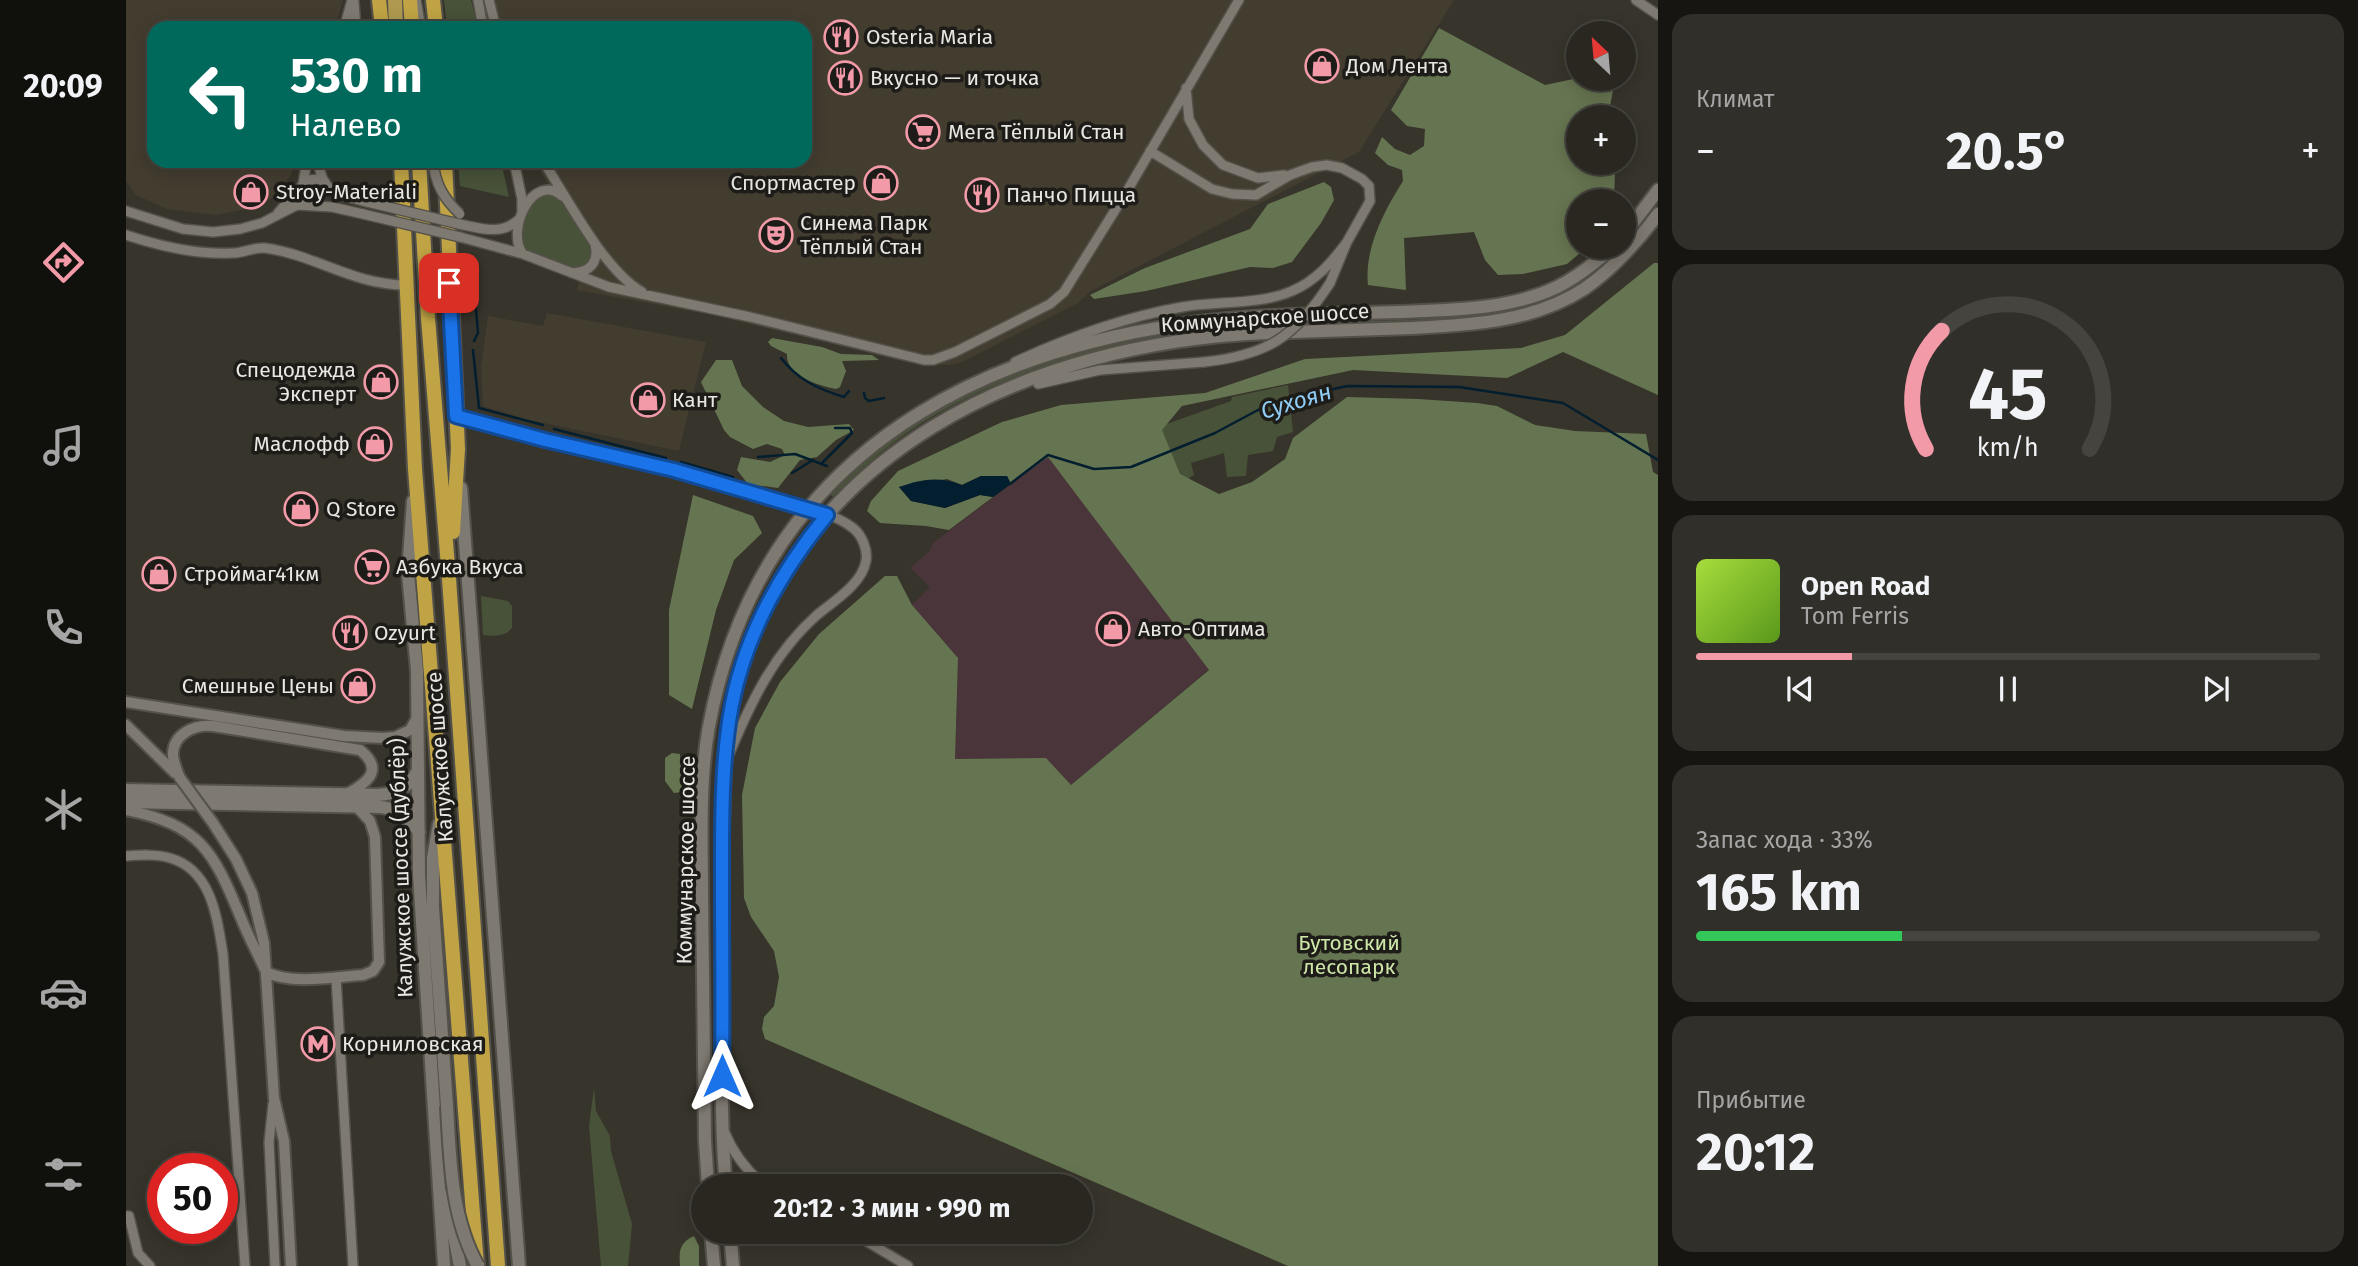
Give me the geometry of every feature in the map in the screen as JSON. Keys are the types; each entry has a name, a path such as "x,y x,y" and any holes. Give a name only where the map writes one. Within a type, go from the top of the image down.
{"highway":[{"path":"379,0 381,21"},
{"path":"410,0 412,21"},
{"path":"433,0 435,21"},
{"name":"Калужское шоссе","path":"401,168 415,469 477,1266"},
{"name":"Калужское шоссе","path":"419,168 428,318 498,1266"},
{"path":"445,168 458,449 449,579"}],"main road":[{"path":"395,0 396,21"},
{"path":"1636,219 1658,190"},
{"name":"Коммунарское шоссе","path":"725,1174 722,1124 722,835 725,765 732,703 754,635 781,579 803,545 859,481 889,456 939,422 1026,380 1074,364 1161,343 1262,333 1485,323 1536,312 1597,279 1626,253 1658,215"},
{"name":"Коммунарское шоссе","path":"707,1174 702,819 709,729 725,661 749,599 765,569 807,509 846,468 876,442 930,405 970,384 1069,348 1158,327 1262,316 1424,311 1509,302 1553,289 1574,278 1598,259"},
{"path":"458,449 519,1266"},
{"name":"Калужское шоссе (дублёр)","path":"415,469 408,573 418,711 423,948 444,1266"},
{"path":"126,790 379,795 394,792 411,780 419,766"},
{"path":"126,802 393,809 407,818 419,832"},
{"path":"442,814 433,858 433,908 450,1166 464,1232 477,1266"},
{"path":"435,1141 460,1266"},
{"path":"712,1244 714,1266"},
{"path":"731,1244 733,1266"}],"street":[{"path":"346,21 353,0"},
{"path":"353,0 355,21"},
{"path":"416,0 420,21"},
{"path":"478,0 482,21"},
{"path":"489,0 494,21"},
{"path":"126,211 183,229 213,232 240,229 275,217 297,205 363,214 523,254 609,286 750,317 900,355 933,360 955,352 1050,304 1069,286 1239,0"},
{"path":"1636,0 1658,15"},
{"path":"982,399 1091,372 1250,355 1274,343 1305,317 1330,283 1347,242 1370,201 1371,191 1367,183 1335,166 1319,166 1290,175 1258,178 1223,165 1203,145 1189,119 1186,88"},
{"path":"1150,151 1212,189 1232,194 1256,195 1290,175"},
{"path":"306,168 302,199 313,206"},
{"path":"313,206 327,200 327,185 320,168"},
{"path":"395,168 402,191"},
{"path":"434,168 443,196 460,219"},
{"path":"515,168 522,199 516,235 523,254"},
{"path":"547,168 595,242 627,281 647,295"},
{"path":"275,217 303,185 313,178 337,194 460,219 481,228 499,230 508,228 521,217 538,192 555,190 570,205"},
{"path":"126,235 204,252 234,253 262,248 306,257 355,278 383,285 406,285"},
{"path":"566,272 584,271 595,263 595,242"},
{"path":"970,384 1030,355 1109,327 1177,308 1278,296 1296,290 1315,278 1347,242"},
{"path":"456,416 674,470 827,515 854,528 867,553 862,572 854,583 807,625 783,651 746,712 725,765"},
{"path":"126,702 320,733 383,738 401,735 410,730 417,719 418,711"},
{"path":"126,725 164,759 180,778 236,859 252,893 261,926 274,1098 284,1141 291,1263"},
{"path":"180,778 173,757 178,740 193,728 213,726 360,750 371,762 372,773 364,785 348,794"},
{"path":"126,810 177,826 208,850 221,872 266,972 290,979 369,974 376,967 380,956 375,837 370,821 357,807"},
{"path":"126,856 161,856 184,865 201,879 216,911 223,954 245,1264"},
{"path":"336,977 353,1266"},
{"path":"274,1098 269,1142 275,1266"},
{"path":"722,1124 731,1149 752,1174"},
{"path":"727,1174 728,1170 734,1167 740,1166 747,1170"},
{"path":"126,1216 129,1216 138,1253 150,1266"},
{"path":"871,1244 908,1266"}],"shaded area":[{"path":"126,0 343,0 337,21 147,21 147,168 294,168 275,197 247,209 216,215 167,209 136,195 126,181"},
{"path":"485,0 1454,0 1359,152 1091,291 1078,303 960,363 948,365 912,363 713,315 577,290 588,248 538,168 812,168 812,21 490,21"},
{"path":"547,313 706,342 679,451 525,419 483,406 481,368 488,316 543,326"},
{"path":"1048,456 1209,669 1071,785 1045,758 955,759 958,658 912,605 930,587 910,568 930,551 933,543"}],"green space":[{"path":"444,0 471,0 476,21 446,21"},
{"path":"1439,28 1545,85 1566,81 1566,91 1613,91 1610,105 1566,105 1566,175 1615,175 1614,189 1566,189 1566,259 1573,259 1567,264 1523,274 1498,275 1485,260 1474,232 1404,238 1406,290 1368,285 1372,244 1403,181 1402,170 1388,165 1375,153 1382,137 1395,149 1410,155 1424,146 1425,129 1407,126 1391,110"},
{"path":"459,168 503,168 509,197 460,186"},
{"path":"1324,182 1331,187 1334,200 1321,223 1292,262 1273,268 1250,267 1146,291 1094,299 1090,295 1145,268 1250,229 1268,204"},
{"path":"543,192 559,195 594,248 590,265 573,268 528,252 524,246 522,229 527,211"},
{"name":"Бутовский лесопарк","path":"1654,263 1658,263 1658,395 1563,352 1507,378 1353,370 1182,406 1162,430 1180,474 1219,494 1252,482 1285,459 1293,438 1347,397 1477,403 1497,406 1535,425 1575,431 1646,434 1653,472 1658,475 1658,1266 1288,1266 1093,1181 1093,1174 1076,1174 765,1039 762,1029 764,1017 774,1006 779,977 774,951 751,917 744,898 742,795 755,728 780,682 819,634 885,576 897,576 912,605 958,658 955,759 1046,758 1071,785 1209,670 1048,457 1011,484 1007,476 981,476 962,485 947,479 899,487 911,501 945,508 980,495 993,497 949,530 880,523 867,511 871,501 898,471 1002,422 1061,405 1205,393 1305,359 1521,348 1565,335"},
{"path":"1527,304 1528,308 1495,314 1429,321 1263,327 1179,335 1137,342 1054,363 975,394 937,414 882,452 833,497 830,494 879,449 933,411 970,391 1051,359 1136,338 1221,326 1429,319"},
{"path":"772,338 822,347 841,354 872,355 879,360 842,361 846,371 840,387 836,389 797,374 791,368 787,354 768,342"},
{"path":"716,360 732,360 742,386 763,407 784,421 808,427 849,424 854,430 836,440 817,457 800,460 778,488 748,484 737,470 741,457 770,462 785,455 782,449 767,444 753,449 730,437 724,430 701,382"},
{"path":"1288,385 1293,432 1277,437 1273,451 1248,455 1246,476 1227,477 1224,453 1191,463 1194,475 1168,490 1147,431 1231,401 1232,397"},
{"path":"693,495 753,516 762,533 734,560 716,610 692,709 669,695 669,610"},
{"path":"481,596 508,601 512,606 512,628 509,631 499,635 483,635"},
{"path":"672,753 680,754 683,792 674,793 665,781 665,758"},
{"path":"594,1088 596,1111 610,1136 611,1151 632,1224 628,1266 601,1266 589,1126"},
{"path":"691,1238 691,1244 698,1244 699,1266 680,1266 681,1248"}],"water":[{"path":"981,476 1007,476 1011,484 993,497 980,495 945,508 911,501 899,487 930,480 946,480 962,485"}],"waterway":[{"path":"473,275 478,333 474,341"},
{"path":"473,350 479,408 543,425"},
{"path":"781,358 794,372 817,387 844,397 849,391"},
{"name":"Сухоян","path":"1010,484 1048,455 1094,469 1131,467 1215,433 1271,403 1347,386 1459,387 1563,403 1658,460"},
{"path":"864,393 869,401 884,398"},
{"path":"822,463 852,433 850,428 835,428"},
{"path":"554,429 666,458"},
{"path":"758,457 795,454 827,466"},
{"path":"792,473 813,460"},
{"path":"681,462 733,477"}],"place":[{"name":"Osteria Maria","path":"841,37"},
{"name":"Дом Лента","path":"1322,66"},
{"name":"Вкусно — и точка","path":"845,78"},
{"name":"Мега Тёплый Cтан","path":"923,132"},
{"name":"Спортмастер","path":"881,183"},
{"name":"Stroy-Materiali","path":"251,192"},
{"name":"Панчо Пицца","path":"982,195"},
{"name":"Синема Парк Тёплый Стан","path":"776,235"},
{"name":"Спецодежда Эксперт","path":"381,382"},
{"name":"Кант","path":"648,400"},
{"name":"Маслофф","path":"375,444"},
{"name":"Q Store","path":"301,509"},
{"name":"Азбука Вкуса","path":"372,567"},
{"name":"Строймаг41км","path":"159,574"},
{"name":"Авто-Оптима","path":"1113,629"},
{"name":"Ozyurt","path":"350,633"},
{"name":"Смешные Цены","path":"358,686"},
{"name":"Корниловская","path":"318,1044"}],"route":[{"path":"449,283 456,416 674,470 827,515 803,545 765,608 732,703 725,765 722,835 722,1076"}]}
